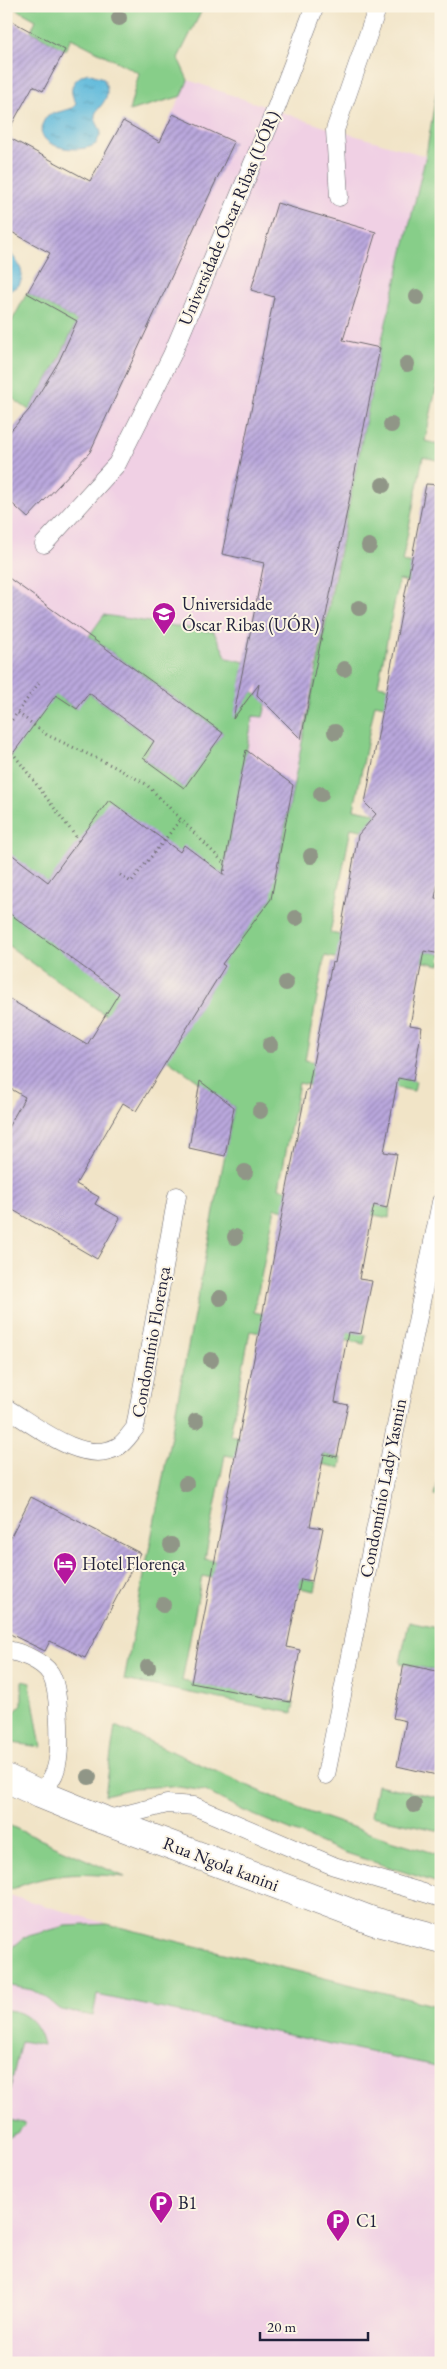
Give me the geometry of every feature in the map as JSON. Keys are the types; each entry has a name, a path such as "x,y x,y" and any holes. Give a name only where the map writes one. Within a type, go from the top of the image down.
{"main road":[{"name":"Rua Ngola kanini","path":"6,1778 104,1820 373,1921 441,1939"}],"lane":[{"name":"Universidade Óscar Ribas (UÓR)","path":"44,544 117,464 122,456 172,355 275,111 315,6"},
{"path":"339,198 335,130 378,6"},
{"name":"Condomínio Florença","path":"6,1408 73,1448 98,1453 118,1447 135,1428 177,1196"},
{"name":"Condomínio Lady Yasmin","path":"326,1774 441,1202"},
{"path":"6,1650 16,1652 36,1662 50,1673 57,1696 60,1737 57,1765 51,1780 40,1794"},
{"path":"104,1820 167,1804 194,1806 334,1866 441,1898"}],"path":[{"path":"6,728 39,682"},
{"path":"18,712 47,735 115,766 146,784 225,864 224,875"},
{"path":"6,744 79,841"},
{"path":"120,874 131,882 181,819"}],"shaded area":[{"name":"Universidade Óscar Ribas (UÓR)","path":"188,80 322,126 426,156 380,348 333,577 234,1107 6,944 6,436 29,410 56,365"},
{"path":"6,1894 107,1924 441,2007 441,2363 6,2363"}],"green space":[{"path":"11,6 204,6 178,58 188,80 182,96 129,111 139,73 71,38 65,50 31,31 36,20"},
{"path":"441,64 441,365 425,441 441,445 441,461 423,457 402,562 441,569 441,589 399,580 378,685 441,697 429,715 375,704 354,809 441,826 406,839 351,828 330,933 441,954 440,965 384,954 380,967 325,956 305,1060 416,1081 414,1091 358,1080 355,1094 299,1083 279,1188 390,1208 389,1218 333,1207 330,1219 275,1208 254,1312 366,1335 364,1344 308,1333 305,1341 250,1331 230,1435 342,1458 340,1468 283,1456 280,1465 225,1455 205,1559 317,1582 315,1591 259,1580 258,1587 202,1576 182,1681 294,1703 292,1713 124,1680 234,1107 6,944 6,658 76,709 89,693 154,741 143,758 183,787 223,733 89,636 104,615 214,632 227,658 245,662 241,680 256,695 268,697 263,717 253,716 225,864 276,874 380,348 426,155"},
{"path":"27,293 77,321 56,365 29,410 6,394 6,332"},
{"path":"441,1464 441,1497 434,1496"},
{"path":"409,1622 441,1629 441,1672 400,1663"},
{"path":"22,1681 30,1683 41,1747 12,1743 6,1731 6,1721 22,1704"},
{"path":"115,1726 300,1809 384,1838 441,1855 441,1884 343,1852 244,1811 205,1791 172,1786 134,1788 105,1795"},
{"path":"377,1785 441,1798 441,1831 371,1816"},
{"path":"6,1824 125,1877 65,1875 37,1880 6,1892"},
{"path":"107,1924 441,2007 441,2067 97,1995 93,2016 61,2010 48,1999 32,1990 6,1985 6,1953 25,1937 65,1926"},
{"path":"6,2010 21,2013 31,2021 39,2032 43,2045 21,2041 6,2107"},
{"path":"6,2119 26,2124 18,2132 6,2139"}],"water":[{"path":"88,73 103,78 106,86 106,98 95,114 101,133 96,144 88,147 77,149 56,146 47,141 42,134 42,126 48,115 73,108 76,103 72,93 73,85 75,81"},
{"path":"6,247 19,265 22,274 19,285 6,293"}],"building":[{"path":"6,18 65,50 43,91 33,86 6,135"},
{"path":"173,114 234,142 90,452 28,518 6,498 6,436 29,410 59,361 77,321 27,293 50,253 6,229 6,136 90,181 123,121 160,142"},
{"path":"277,203 376,232 343,340 380,348 301,739 257,695 259,684 233,719 264,563 222,554 274,297 251,290"},
{"path":"426,484 441,485 441,869 435,898 441,899 441,954 424,951 410,1025 422,1027 413,1081 398,1078 384,1152 397,1154 387,1208 374,1205 359,1279 372,1281 361,1334 348,1332 335,1402 348,1405 337,1457 324,1454 310,1526 323,1528 312,1581 301,1579 287,1647 300,1650 290,1702 191,1683 306,1090 308,1090 332,962 335,963 358,835 376,814 365,803"},
{"path":"6,576 223,733 184,788 143,758 154,741 89,693 77,709 56,695 6,763"},
{"path":"246,750 293,785 271,899 222,964 225,966 136,1111 123,1103 76,1184 99,1197 95,1204 120,1218 97,1259 6,1206 6,1131 25,1097 6,1086 6,997 87,1045 119,993 6,911 6,850 48,882 109,800 180,852 184,845 223,874"},
{"path":"200,1081 234,1107 225,1156 189,1148"},
{"name":"Hotel Florença","path":"31,1497 140,1553 85,1658 50,1641 45,1651 6,1632 6,1546"},
{"path":"404,1664 441,1672 441,1776 397,1766 406,1721 393,1718"}],"place":[{"name":"Universidade Óscar Ribas (UÓR)","path":"164,635"},
{"name":"Hotel Florença","path":"65,1585"},
{"name":"B1","path":"161,2224"},
{"name":"C1","path":"338,2242"}]}
